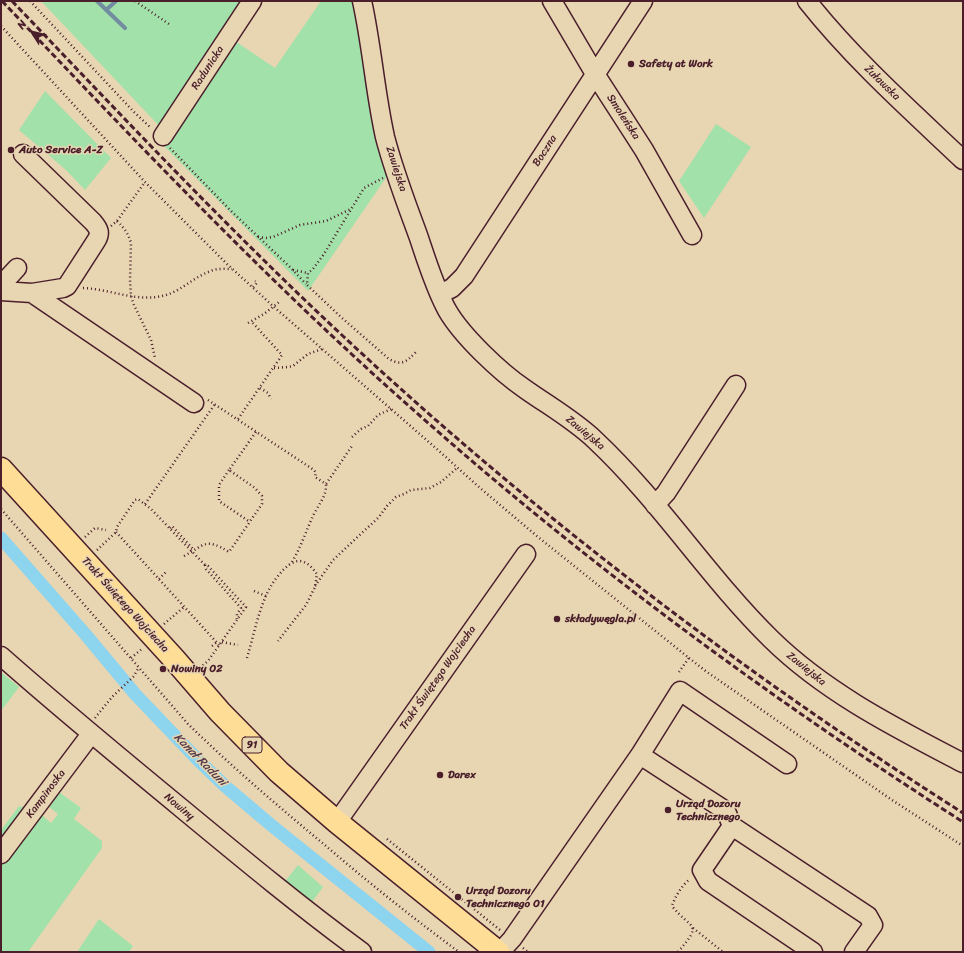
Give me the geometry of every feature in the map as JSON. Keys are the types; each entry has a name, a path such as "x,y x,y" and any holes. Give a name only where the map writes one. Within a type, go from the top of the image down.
{"main road":[{"name":"Trakt Świętego Wojciecha","path":"1,469 175,660 220,712 279,772 337,822 504,948"}],"street":[{"name":"Radunicka","path":"162,137 252,1"},
{"name":"Zawiejska","path":"362,1 385,135 395,172 440,294 453,318 477,347 523,388 575,422 594,438 632,477 702,562 771,640 802,667 836,692 905,732 963,763"},
{"name":"Smoleńska","path":"552,1 595,74 644,150 692,235"},
{"name":"Boczna","path":"440,294 452,288 464,276 643,1"},
{"name":"Żuławska","path":"807,1 826,25 865,66 963,160"},
{"path":"17,268 6,280 2,291 32,293 63,288 69,283 100,235 98,227 23,154"},
{"path":"32,293 159,378 199,400"},
{"path":"655,505 666,493 736,385"},
{"name":"Trakt Świętego Wojciecha","path":"337,822 526,554"},
{"name":"Nowiny","path":"1,656 91,729 297,903 362,952"},
{"path":"504,948 640,755 680,691 787,764"},
{"name":"Kampinoska","path":"1,854 91,729"},
{"path":"640,755 726,811 732,826 868,916 873,925 854,952"},
{"path":"732,826 702,870 708,881 813,952"}],"path":[{"path":"30,1 133,111 162,137 180,159 342,318 389,359 396,363 402,363 408,360 416,352"},
{"path":"135,1 169,24"},
{"path":"1,26 145,182 233,268 274,307 457,468 538,537 707,672 892,800 963,846"},
{"path":"307,285 308,273 320,257 364,188 395,172"},
{"path":"100,235 117,221 145,182"},
{"path":"258,237 273,237 300,225 326,221 351,209"},
{"path":"117,221 127,232 131,243 131,296 152,340 159,378"},
{"path":"63,288 98,289 119,295 140,298 161,296 175,292 211,270 233,268"},
{"path":"293,270 308,273"},
{"path":"253,287 257,283 256,281"},
{"path":"238,419 282,355 249,322 274,307 279,302 278,301"},
{"path":"267,346 270,342"},
{"path":"273,368 288,368 293,366 308,354 322,349"},
{"path":"260,388 268,393 271,399"},
{"path":"199,400 215,404 238,419 314,470 316,473 315,477 326,484"},
{"path":"145,504 215,404"},
{"path":"352,437 361,429 368,426 378,415 391,409"},
{"path":"250,522 219,501 219,485 256,432"},
{"path":"247,658 266,596 280,574 292,562 300,549 312,517 325,494 326,484 352,446"},
{"path":"345,447 349,450"},
{"path":"278,641 306,605 315,587 332,560 380,517 387,506 396,497 411,490 430,488 441,482 457,468"},
{"path":"184,556 204,544 213,543 229,552 262,504 262,496 255,488 229,470"},
{"path":"100,547 116,532 117,527 135,500 138,499 170,528 246,607 205,664"},
{"path":"1,509 188,724 252,784 371,884 459,952"},
{"path":"85,537 96,528 106,530"},
{"path":"116,532 220,645"},
{"path":"292,562 300,561 312,568 317,574 315,587"},
{"path":"159,579 166,572"},
{"path":"254,592 266,596"},
{"path":"166,623 184,607"},
{"path":"212,646 217,642"},
{"path":"222,642 238,645"},
{"path":"131,658 144,646"},
{"path":"679,672 689,658"},
{"path":"91,729 117,692 134,676 139,667"},
{"path":"384,836 504,948 528,952"},
{"path":"702,870 687,882 672,906 692,925 692,927 723,952"},
{"path":"678,952 691,937 693,931 692,927"}],"green space":[{"path":"41,1 247,1 162,129"},
{"path":"321,1 356,1 390,172 308,291 163,145 232,39 275,68"},
{"path":"45,91 111,158 85,190 66,170 19,130"},
{"path":"716,124 751,147 704,218 679,181"},
{"path":"1,672 19,687 1,711"},
{"path":"59,792 81,808 74,819 102,841 102,848 28,952 1,952 1,866 38,816 43,816 51,823 58,814 49,807"},
{"path":"28,805 1,846 1,830 19,806 21,807"},
{"path":"298,865 323,887 309,906 283,884"},
{"path":"99,919 133,946 129,952 77,952"}],"waterway":[{"path":"97,1 125,28"},
{"path":"106,10 116,1"},
{"name":"Kanał Raduni","path":"1,538 86,635 135,694 198,760 225,786 271,825 429,952"}],"railway":[{"path":"2,1 154,160 257,264 363,365 482,470 615,577 751,679 821,728 963,822"},
{"path":"12,1 176,172 301,297 416,403 490,467 566,529 721,648 800,705 963,813"}],"place":[{"name":"Safety at Work","path":"631,64"},
{"name":"Auto Service A-Z","path":"11,150"},
{"name":"składywęgla.pl","path":"557,619"},
{"name":"Nowiny 02","path":"163,669"},
{"name":"Darex","path":"440,775"},
{"name":"Urząd Dozoru Technicznego","path":"668,810"},
{"name":"Urząd Dozoru Technicznego 01","path":"458,897"}]}
